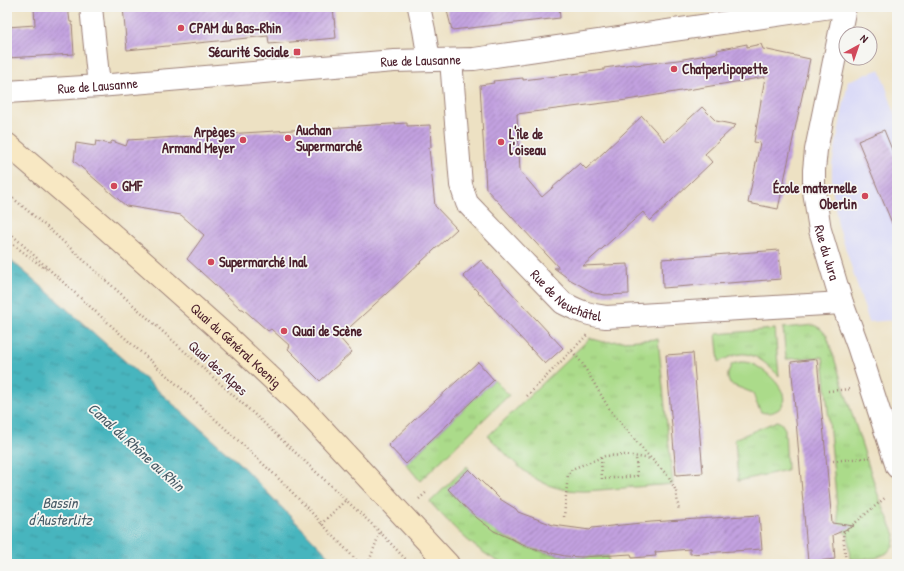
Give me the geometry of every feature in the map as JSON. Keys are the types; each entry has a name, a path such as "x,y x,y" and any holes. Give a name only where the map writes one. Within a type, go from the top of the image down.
{"main road":[{"name":"Quai du Général Koenig","path":"7,144 114,236 231,340 299,404 448,564"}],"street":[{"path":"91,7 99,86"},
{"path":"419,7 429,60"},
{"name":"Rue de Lausanne","path":"7,92 99,86 394,61 474,58 831,7"},
{"name":"Rue du Jura","path":"845,7 823,109 816,150 814,190 820,230 842,303 858,346 897,467"},
{"name":"Rue de Neuchâtel","path":"451,60 461,185 467,203 563,303 579,312 606,317 842,303"}],"path":[{"name":"Quai des Alpes","path":"7,193 48,228 265,424 380,532 410,564"},
{"path":"7,230 57,278 242,444 359,563"},
{"path":"7,240 57,278"},
{"path":"527,396 588,334"},
{"path":"572,351 582,363 610,410 669,477 676,491 679,511"},
{"path":"828,391 851,389"},
{"path":"564,516 568,474 572,469 605,456 626,455 652,459"},
{"path":"833,461 873,456"},
{"path":"601,458 602,479 637,476 636,457"},
{"path":"419,499 428,491"},
{"path":"846,564 843,534 886,497"},
{"path":"322,524 346,500"},
{"path":"368,564 380,532"}],"shaded area":[{"name":"École maternelle Oberlin","path":"880,69 897,121 897,320 869,322 838,225 832,187 832,165 848,81"}],"green space":[{"path":"814,325 821,329 827,336 878,495 895,535 893,546 887,553 876,558 850,559 848,535 839,528 823,357 786,359 783,328"},
{"path":"775,329 779,376 764,362 751,355 736,355 719,362 716,334"},
{"path":"590,338 603,342 658,339 673,484 586,491 555,487 531,476 488,436"},
{"path":"740,362 749,363 756,366 776,382 781,389 783,396 783,403 779,409 770,413 761,412 753,393 730,384 728,376 729,369 732,364"},
{"path":"494,380 509,395 420,481 406,464"},
{"path":"777,421 781,423 785,429 787,470 738,481 735,439"},
{"path":"467,466 469,469 448,489 470,511 488,526 506,538 534,549 563,556 608,556 609,564 503,564 482,552 455,528 430,502"}],"water":[{"path":"7,257 240,464 336,564 7,564"}],"building":[{"path":"34,7 68,7 70,22 72,22 74,54 7,58 7,27 35,25"},
{"path":"123,7 333,7 336,38 269,44 268,36 127,50"},
{"path":"446,7 559,7 560,18 452,30"},
{"path":"747,44 747,47 761,44 763,49 810,59 778,209 748,203 760,143 754,142 765,77 627,100 517,114 520,171 542,197 580,163 586,169 642,116 665,141 702,107 716,121 736,125 705,154 712,162 650,221 643,212 583,266 628,264 629,294 605,295 594,293 569,279 554,268 559,268 486,189 480,85 494,83 493,81 523,78 523,80 604,70 604,68 634,64 678,60 718,53 717,50"},
{"path":"407,123 407,126 430,125 431,147 429,148 435,206 457,229 339,337 352,352 320,381 288,349 290,346 271,329 268,331 243,309 241,309 187,259 204,235 181,215 126,206 74,161 76,143 95,146 96,141 110,144 112,141 126,146 128,140"},
{"path":"884,130 897,162 897,235 858,141"},
{"path":"779,250 781,279 663,288 662,259"},
{"path":"481,260 563,348 545,364 463,276"},
{"path":"693,353 703,473 676,475 666,355"},
{"path":"817,359 832,523 854,526 833,535 835,559 808,562 791,362"},
{"path":"478,362 494,380 406,464 388,445"},
{"path":"469,469 500,499 516,509 518,512 553,525 590,530 592,528 651,522 759,515 762,549 690,554 690,549 655,552 656,556 632,558 631,554 582,557 565,556 547,552 529,547 494,531 462,504 448,489"}],"place":[{"name":"CPAM du Bas-Rhin","path":"181,28"},
{"name":"Sécurité Sociale","path":"297,52"},
{"name":"Chatperlipopette","path":"674,69"},
{"name":"Auchan Supermarché","path":"288,138"},
{"name":"Arpèges Armand Meyer","path":"243,140"},
{"name":"L'île de l'oiseau","path":"501,142"},
{"name":"GMF","path":"114,186"},
{"name":"École maternelle Oberlin","path":"865,196"},
{"name":"Supermarché Inal","path":"211,262"},
{"name":"Quai de Scène","path":"284,331"}],"water label":[{"name":"Canal du Rhône au Rhin","path":"136,447"},
{"name":"Bassin d'Austerlitz","path":"60,512"}]}
